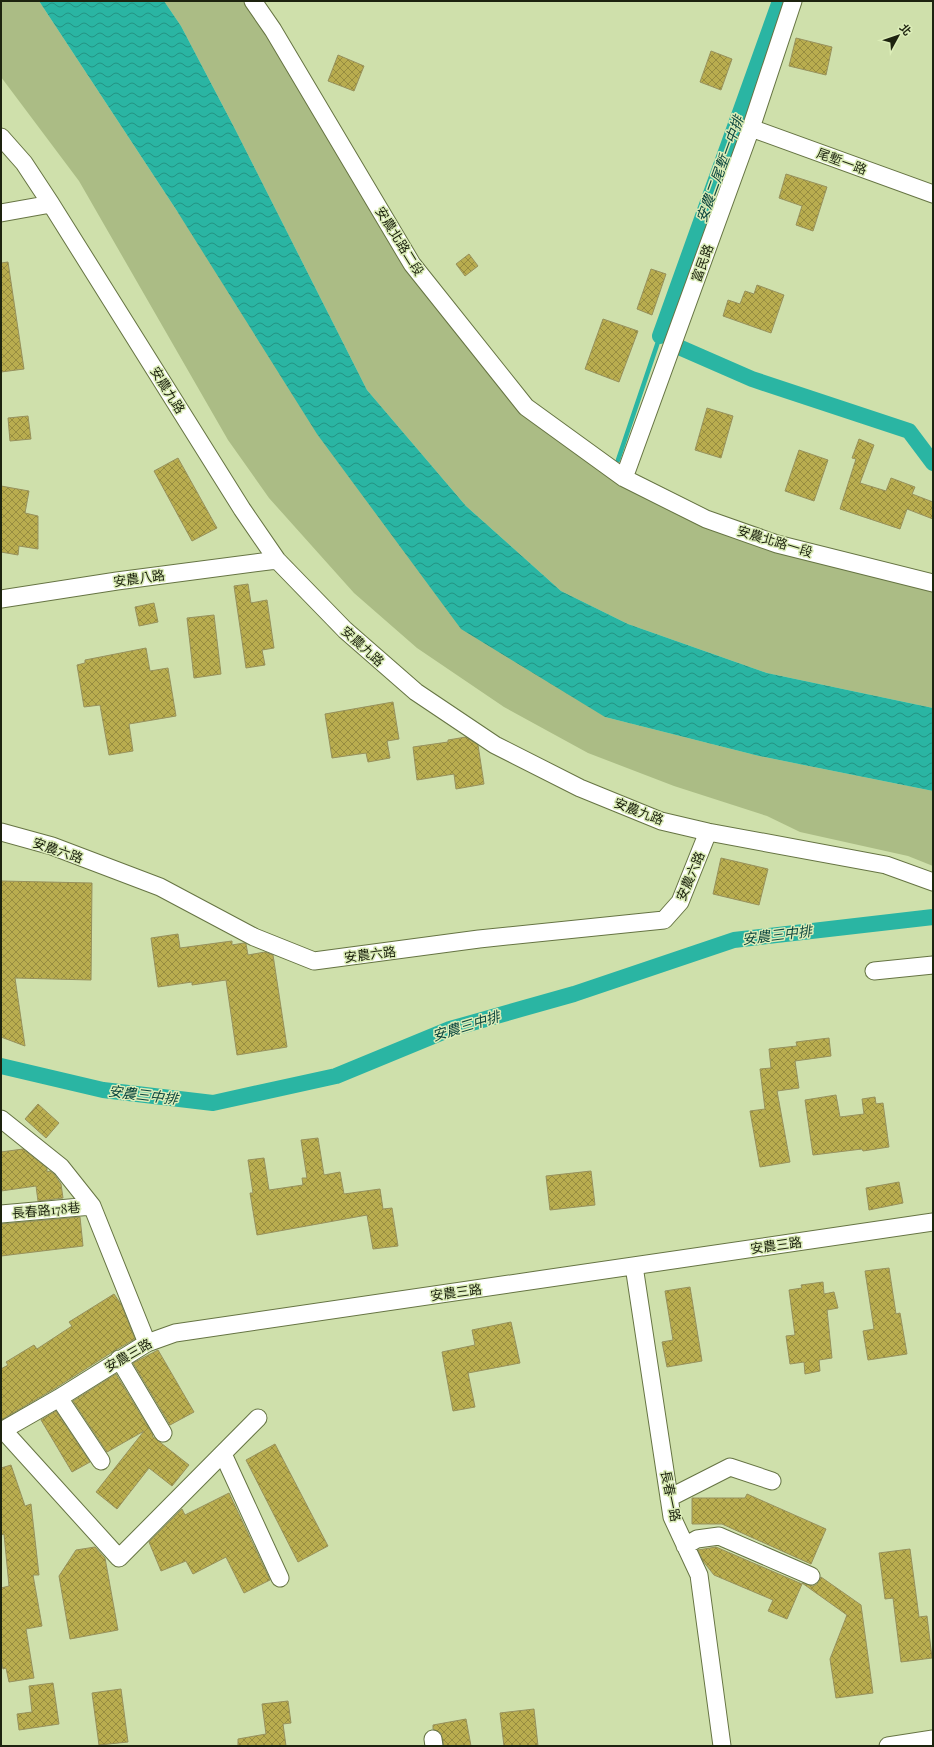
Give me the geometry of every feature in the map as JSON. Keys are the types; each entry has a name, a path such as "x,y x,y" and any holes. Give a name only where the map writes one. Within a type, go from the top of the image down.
{"street":[{"name":"安農北路二段","path":"253,1 273,30 412,264 526,407 624,478"},
{"name":"富民路","path":"624,478 751,128 793,1"},
{"name":"尾塹一路","path":"751,128 933,194"},
{"name":"安農九路","path":"1,137 24,163 51,204 242,509 277,560 345,630 416,692 495,745 580,788 661,821 708,832 886,865 933,882"},
{"path":"1,213 51,204"},
{"name":"安農北路一段","path":"624,478 706,519 777,544 933,583"},
{"name":"安農八路","path":"1,599 117,581 277,560"},
{"name":"安農六路","path":"1,832 52,846 160,888 254,937 314,961 479,939 664,920 680,902 708,832"},
{"path":"874,971 933,965"},
{"path":"1,1119 61,1166 92,1206 147,1343"},
{"name":"長春路178巷","path":"1,1214 92,1206"},
{"name":"安農三路","path":"2,1431 59,1398 119,1359 147,1343 175,1333 933,1222"},
{"name":"長春一路","path":"634,1266 672,1517 699,1575 722,1746"},
{"path":"119,1359 163,1433"},
{"path":"59,1398 101,1461"},
{"path":"2,1431 119,1558 258,1418"},
{"path":"223,1454 280,1578"},
{"path":"669,1498 730,1467 772,1481"},
{"path":"685,1546 697,1538 719,1536 811,1576"},
{"path":"888,1746 933,1739"}],"green space":[{"path":"1,1 39,1 177,211 605,717 759,756 933,791 933,866 908,856 800,832 767,816 674,786 588,753 504,707 417,648 354,593 269,498 228,440 79,181 1,77"},
{"path":"164,1 253,1 412,264 526,407 706,519 933,582 933,708 767,673 628,624 561,591 466,506 367,390 235,129 181,26"}],"water":[{"path":"39,1 164,1 181,26 235,129 367,390 466,506 561,591 628,624 767,673 933,708 933,791 759,756 605,717 461,629 317,434 177,211"}],"building":[{"path":"796,38 832,47 826,75 789,66"},
{"path":"711,51 732,59 721,90 700,82"},
{"path":"338,55 364,66 354,91 328,81"},
{"path":"786,174 827,187 813,231 796,225 802,206 779,198"},
{"path":"469,254 478,266 465,276 456,264"},
{"path":"8,262 24,369 1,372 1,263"},
{"path":"651,269 666,274 652,315 637,309"},
{"path":"757,285 784,295 771,333 723,316 728,300 740,304 745,291 754,294"},
{"path":"603,319 638,331 619,382 585,369"},
{"path":"707,408 733,416 721,458 695,450"},
{"path":"28,416 31,439 10,441 8,418"},
{"path":"859,439 874,445 860,483 886,491 891,478 915,487 912,494 933,502 933,519 907,509 900,529 840,509 856,459 852,458"},
{"path":"799,450 828,460 814,501 785,491"},
{"path":"178,458 217,528 192,541 154,471"},
{"path":"1,486 29,491 25,513 38,516 38,549 19,546 18,555 1,552"},
{"path":"248,584 251,603 267,600 274,648 262,650 265,665 246,668 234,586"},
{"path":"154,603 158,622 139,626 135,607"},
{"path":"214,615 221,674 194,678 187,618"},
{"path":"146,648 150,671 168,668 176,716 129,724 133,751 109,755 100,705 84,707 77,665 85,663 85,660"},
{"path":"393,702 399,739 387,741 390,758 368,762 366,753 332,758 325,714"},
{"path":"466,737 478,745 484,784 456,789 454,774 417,780 413,747 448,742 448,740"},
{"path":"721,858 768,869 759,905 713,894"},
{"path":"1,881 92,883 91,980 15,978 25,1046 1,1037"},
{"path":"178,934 180,948 232,941 232,945 246,944 248,955 265,952 273,955 287,1047 237,1055 226,980 192,985 192,982 158,987 151,938"},
{"path":"829,1038 831,1056 795,1061 799,1088 777,1091 790,1162 760,1167 750,1111 765,1109 760,1069 771,1068 769,1049 797,1046 796,1042"},
{"path":"836,1095 840,1117 864,1114 862,1099 875,1097 876,1104 883,1103 889,1147 863,1151 862,1149 813,1155 805,1100"},
{"path":"38,1104 59,1123 46,1138 25,1119"},
{"path":"318,1138 324,1175 340,1172 344,1194 380,1189 383,1209 392,1208 398,1246 373,1249 367,1215 257,1235 250,1193 253,1193 248,1160 264,1158 269,1190 303,1185 302,1178 307,1178 301,1140"},
{"path":"23,1149 47,1168 47,1172 50,1171 54,1174 61,1184 63,1198 38,1201 36,1186 1,1191 1,1152"},
{"path":"591,1171 595,1205 550,1210 546,1176"},
{"path":"899,1182 903,1203 869,1210 866,1188"},
{"path":"80,1217 83,1246 1,1256 1,1224"},
{"path":"889,1268 896,1314 900,1313 907,1354 868,1360 863,1331 874,1329 865,1271"},
{"path":"823,1282 824,1294 834,1292 838,1308 827,1310 832,1358 819,1360 820,1371 805,1374 804,1362 790,1364 786,1336 795,1335 789,1290 802,1288 801,1285"},
{"path":"690,1287 702,1361 667,1367 662,1342 673,1340 665,1291"},
{"path":"114,1294 121,1304 135,1339 1,1420 1,1369 8,1365 6,1362 34,1345 37,1349 72,1326 69,1322"},
{"path":"511,1322 520,1363 468,1373 475,1407 453,1411 442,1352 475,1345 472,1330"},
{"path":"158,1350 194,1412 170,1425 133,1363"},
{"path":"116,1374 153,1435 152,1436 189,1465 172,1486 149,1468 117,1509 96,1492 144,1431 107,1452 73,1401"},
{"path":"56,1411 90,1462 72,1472 41,1420"},
{"path":"275,1444 328,1546 298,1562 246,1460"},
{"path":"11,1465 25,1506 31,1504 39,1575 33,1575 42,1626 26,1629 34,1678 9,1682 6,1668 3,1669 1,1660 1,1588 9,1586 4,1534 1,1535 1,1468"},
{"path":"229,1493 270,1580 244,1593 226,1557 193,1574 186,1561 161,1571 149,1542 182,1509 185,1515"},
{"path":"747,1494 826,1529 811,1564 722,1524 692,1524 692,1498 745,1498"},
{"path":"95,1547 105,1558 118,1630 70,1639 59,1576 76,1550"},
{"path":"716,1547 802,1584 787,1619 768,1611 773,1600 714,1575 703,1561 698,1550"},
{"path":"910,1549 919,1617 927,1616 932,1658 901,1662 893,1598 885,1599 879,1553"},
{"path":"821,1577 861,1605 873,1693 836,1698 830,1659 847,1615 802,1583 813,1586 817,1584"},
{"path":"53,1683 59,1724 19,1730 17,1714 32,1712 29,1686"},
{"path":"121,1689 128,1742 99,1745 92,1693"},
{"path":"288,1701 291,1723 283,1724 286,1746 238,1746 238,1739 266,1734 262,1704"},
{"path":"534,1709 538,1746 504,1746 500,1713"},
{"path":"466,1719 471,1746 444,1746 441,1733 433,1729 433,1725"}],"waterway":[{"name":"安農二尾塹一中排","path":"660,336 780,1"},
{"path":"618,460 660,336"},
{"name":"安農二尾塹一中排","path":"681,348 752,379 909,431 933,463"},
{"name":"安農三中排","path":"1,1066 103,1090 213,1103 336,1076 450,1029 574,994 734,940 933,917"}]}
